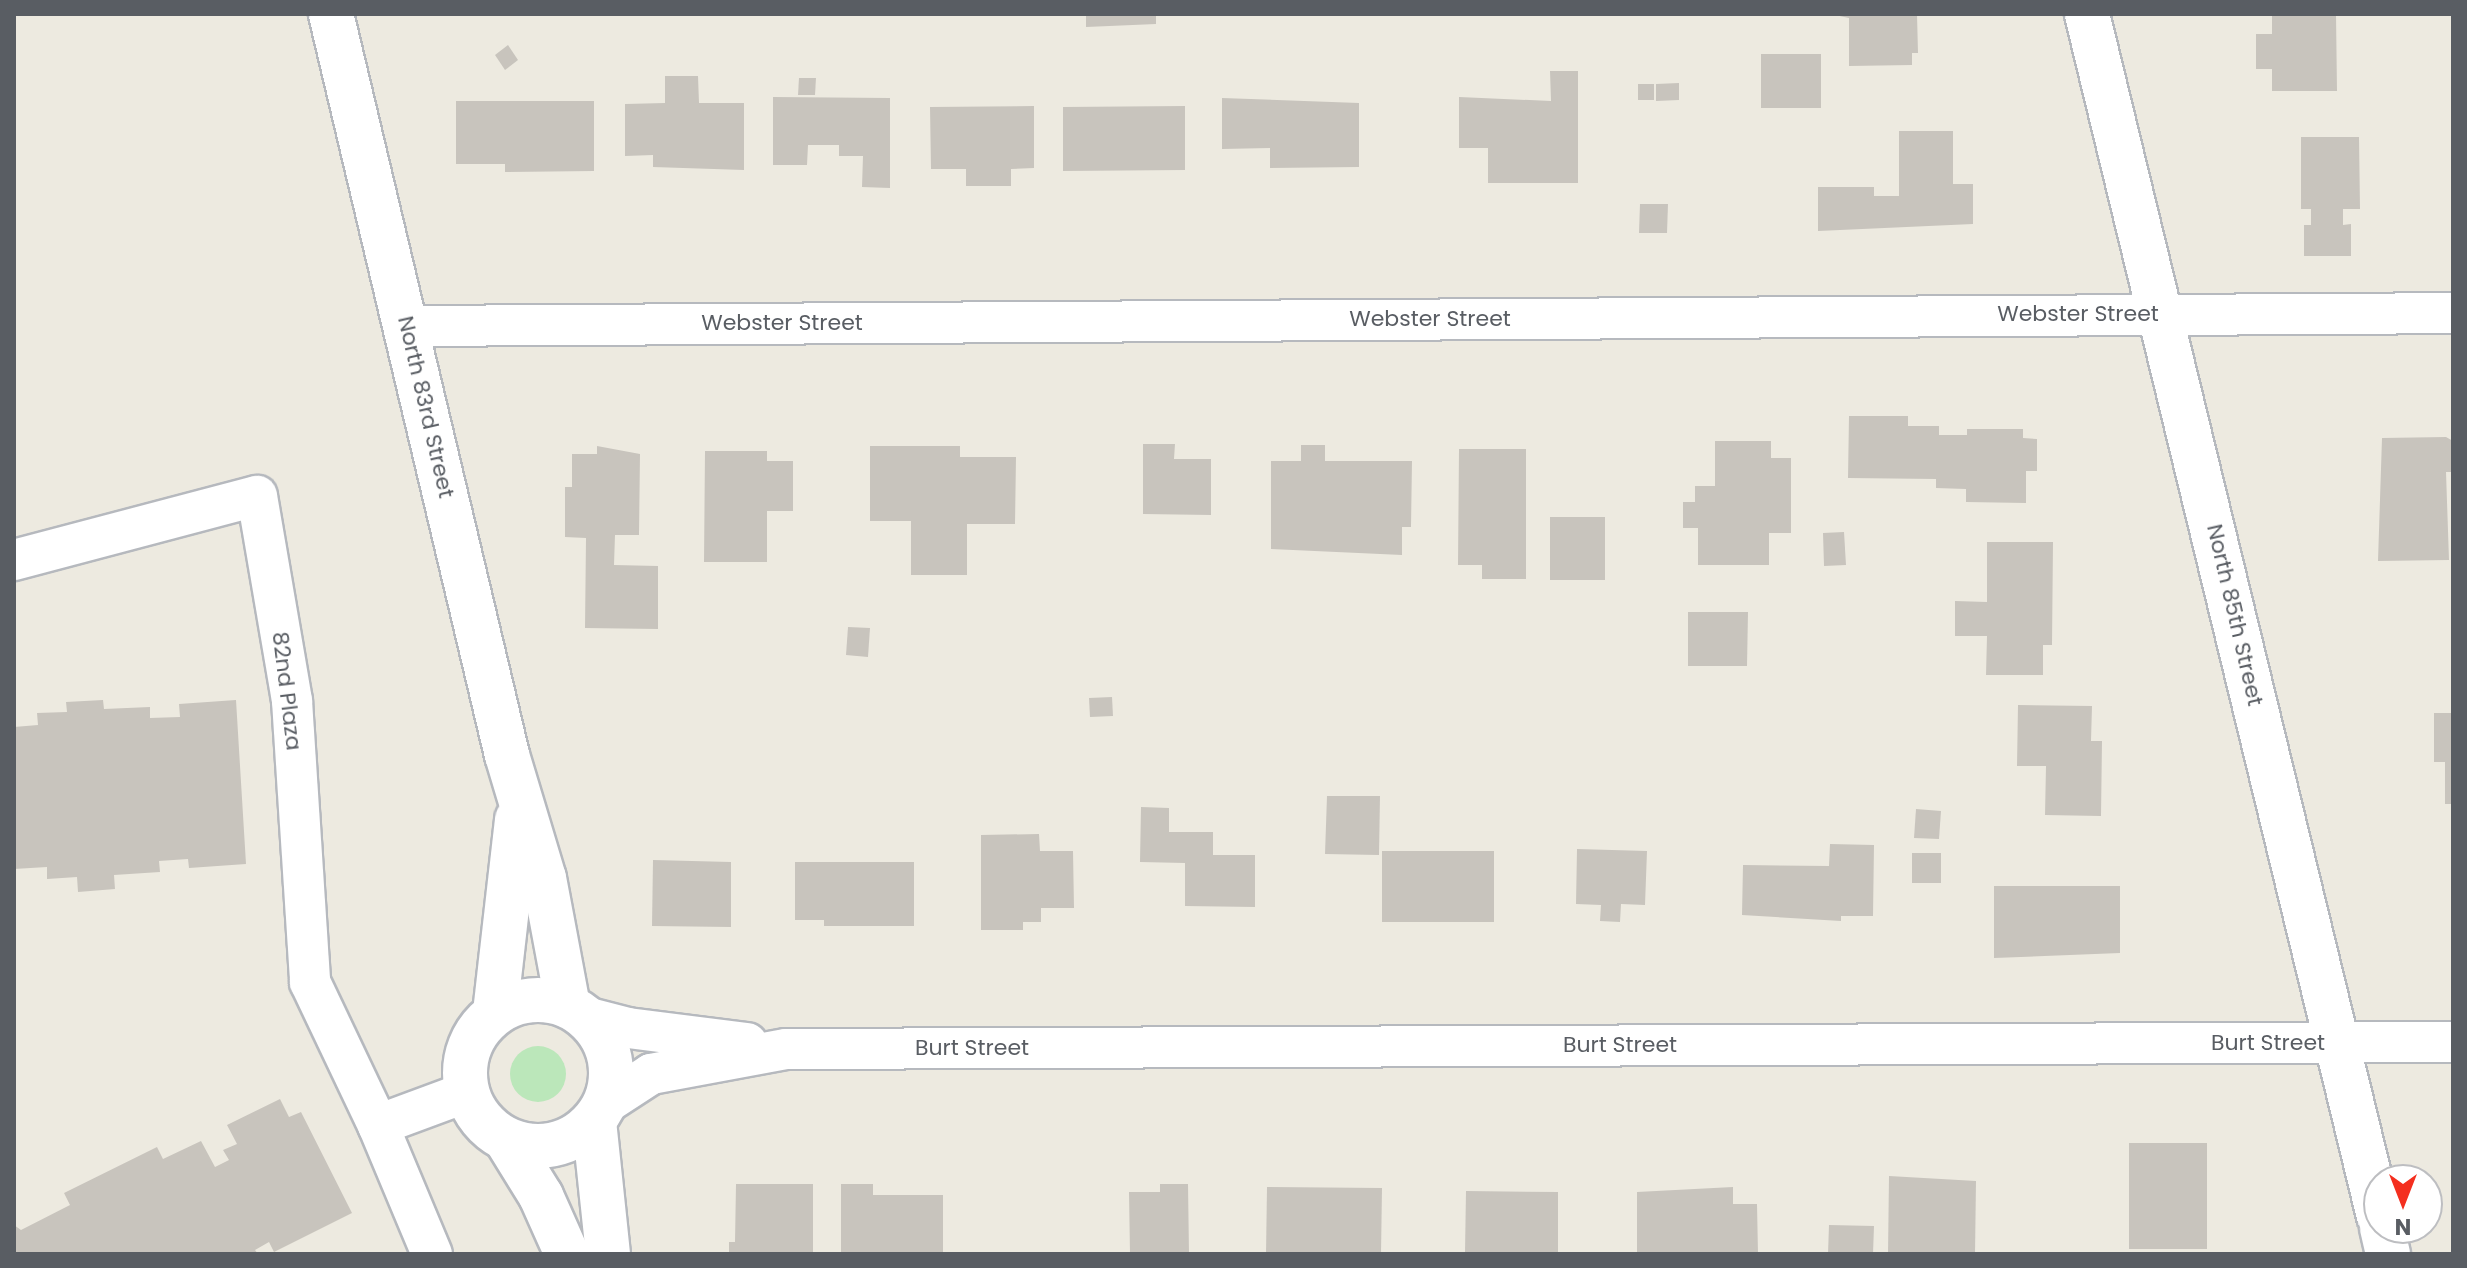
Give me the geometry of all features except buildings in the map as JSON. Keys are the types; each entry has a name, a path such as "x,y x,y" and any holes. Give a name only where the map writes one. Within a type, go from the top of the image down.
{"street":[{"name":"North 83rd Street","path":"331,14 519,800 544,878 576,1011"},
{"name":"North 85th Street","path":"2087,14 2163,313 2366,1164"},
{"name":"Webster Street","path":"407,326 2453,313"},
{"name":"82nd Plaza","path":"14,560 257,496 292,701 310,982 378,1125 432,1254"},
{"name":"North 83rd Street","path":"495,1013 519,800"},
{"path":"567,1254 541,1196 507,1141 478,1117 467,1092 465,1061 471,1043 495,1013 531,1001 576,1011 607,1048 610,1086 600,1112 608,1254"},
{"name":"Burt Street","path":"576,1011 628,1028 786,1049 2453,1042"},
{"name":"Burt Street","path":"600,1112 651,1074 786,1049"},
{"path":"378,1125 467,1092"},
{"path":"507,1141 525,1146 563,1142 600,1112"}],"green space":[{"path":"538,1046 558,1054 566,1074 558,1094 538,1102 518,1094 510,1074 518,1054"}]}
